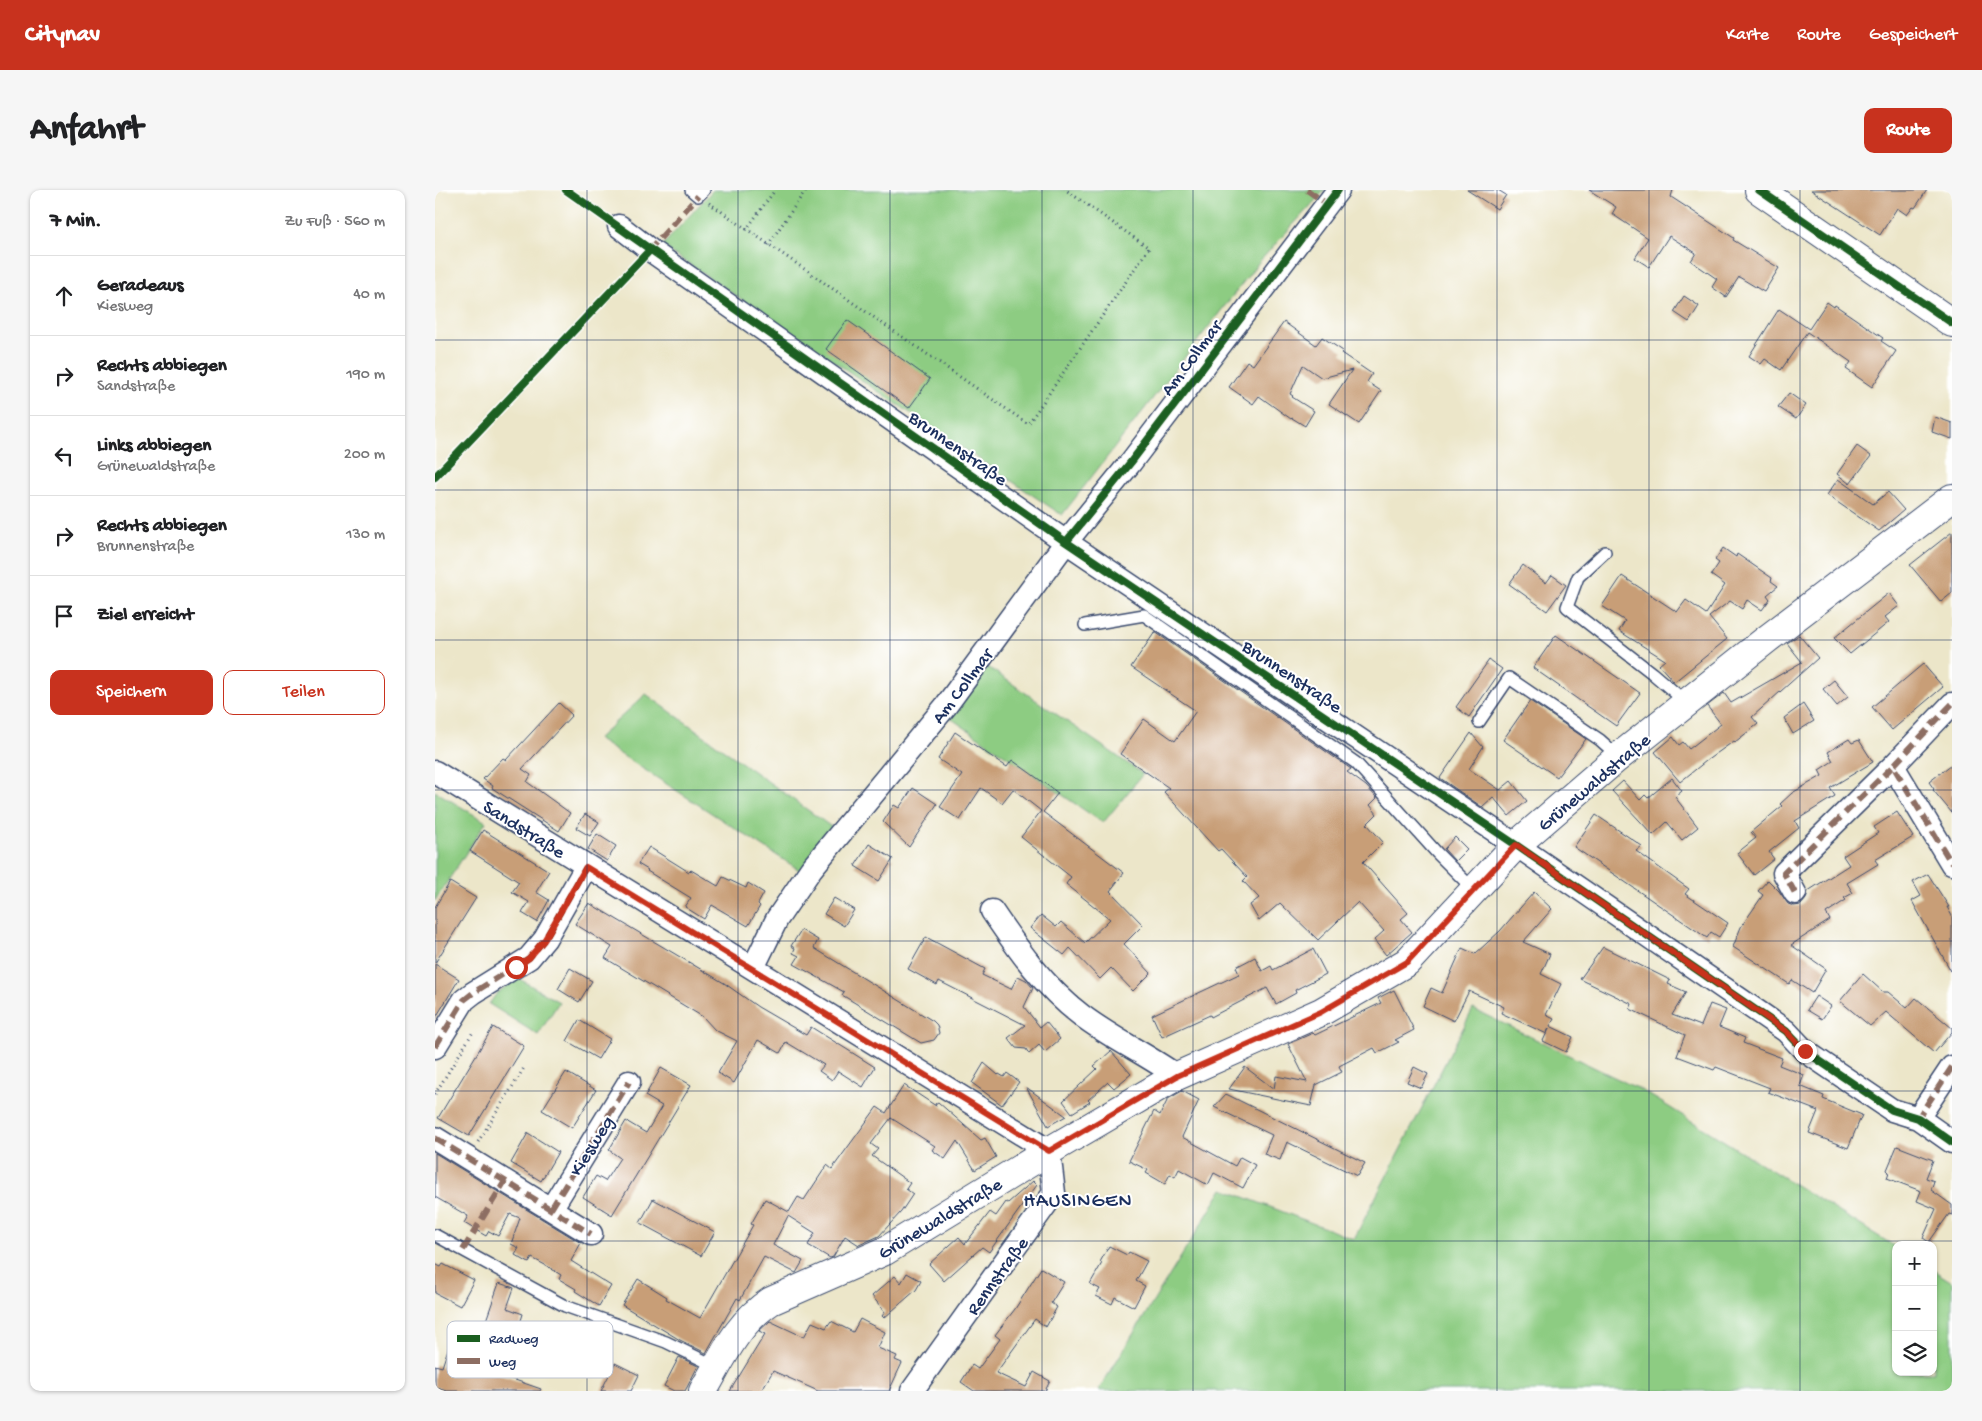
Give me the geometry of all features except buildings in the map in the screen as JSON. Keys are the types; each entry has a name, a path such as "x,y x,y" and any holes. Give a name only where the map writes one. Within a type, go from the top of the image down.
{"street":[{"name":"Am Collmar","path":"753,968 777,919 811,869 945,707 1066,542 1131,462 1338,190"},
{"path":"1759,190 1952,323"},
{"name":"Brunnenstraße","path":"619,226 1066,542 1516,845 1786,1031 1805,1051 1892,1110 1918,1118 1952,1142"},
{"name":"Grünewaldstraße","path":"703,1391 745,1322 756,1311 771,1301 885,1251 1177,1076 1321,1012 1407,962 1516,845 1619,757 1767,639 1952,498"},
{"path":"1795,893 1785,873 1893,766 1952,704"},
{"path":"1893,766 1952,864"},
{"name":"Sandstraße","path":"435,772 586,867 1049,1151"},
{"path":"435,1047 464,1000 529,958 545,939 586,867"},
{"path":"992,910 1011,940 1043,981 1080,1015 1177,1076"},
{"path":"1918,1118 1952,1068"},
{"name":"Kiesweg","path":"551,1209 629,1082"},
{"path":"435,1138 591,1234"},
{"name":"Rennstraße","path":"912,1391 1054,1193 1049,1151"}],"lane":[{"path":"1605,552 1578,577 1567,607 1653,673 1687,703"},
{"path":"1085,625 1144,615 1356,763 1437,853 1474,890"},
{"path":"1479,722 1509,678 1600,740 1619,757"},
{"path":"435,1235 565,1306 607,1321"},
{"path":"613,1323 665,1342 717,1368"}],"path":[{"path":"746,230 775,190"},
{"path":"768,245 806,190"},
{"path":"698,192 746,230 1028,424 1149,248 1065,190"},
{"path":"435,1094 473,1032"},
{"path":"468,1158 524,1068"}],"green space":[{"path":"713,190 1325,190 1259,262 1062,515 662,246"},
{"path":"988,667 1143,774 1103,823 949,717"},
{"path":"646,694 837,831 804,873 597,739"},
{"path":"435,791 486,822 435,901"},
{"path":"518,978 559,1002 538,1035 489,1004 497,993"},
{"path":"1473,1009 1643,1091 1892,1245 1892,1376 1937,1376 1937,1273 1952,1282 1952,1391 1098,1391 1223,1189 1354,1239"}],"marked path":[{"path":"1307,190 1327,204"},
{"path":"648,252 698,196"},
{"path":"1952,704 1893,766 1952,864"},
{"path":"1795,893 1784,873 1893,766"},
{"path":"435,1047 464,1000 529,958 545,939 586,867"},
{"path":"1921,1120 1918,1118 1952,1067"},
{"path":"551,1209 629,1082"},
{"path":"435,1138 591,1234"},
{"path":"463,1250 505,1181"}],"cycle path":[{"path":"566,190 1066,542 1516,845 1786,1031 1805,1051 1892,1110 1918,1118 1952,1142"},
{"path":"1066,542 1131,462 1338,190"},
{"path":"1759,190 1952,323"},
{"path":"435,477 650,250"}],"district":[{"name":"HAUSINGEN","path":"1078,1199"}],"route":[{"path":"516,967 529,958 545,939 586,867 1049,1151 1177,1076 1321,1012 1407,962 1516,845 1786,1031 1805,1051"}]}
